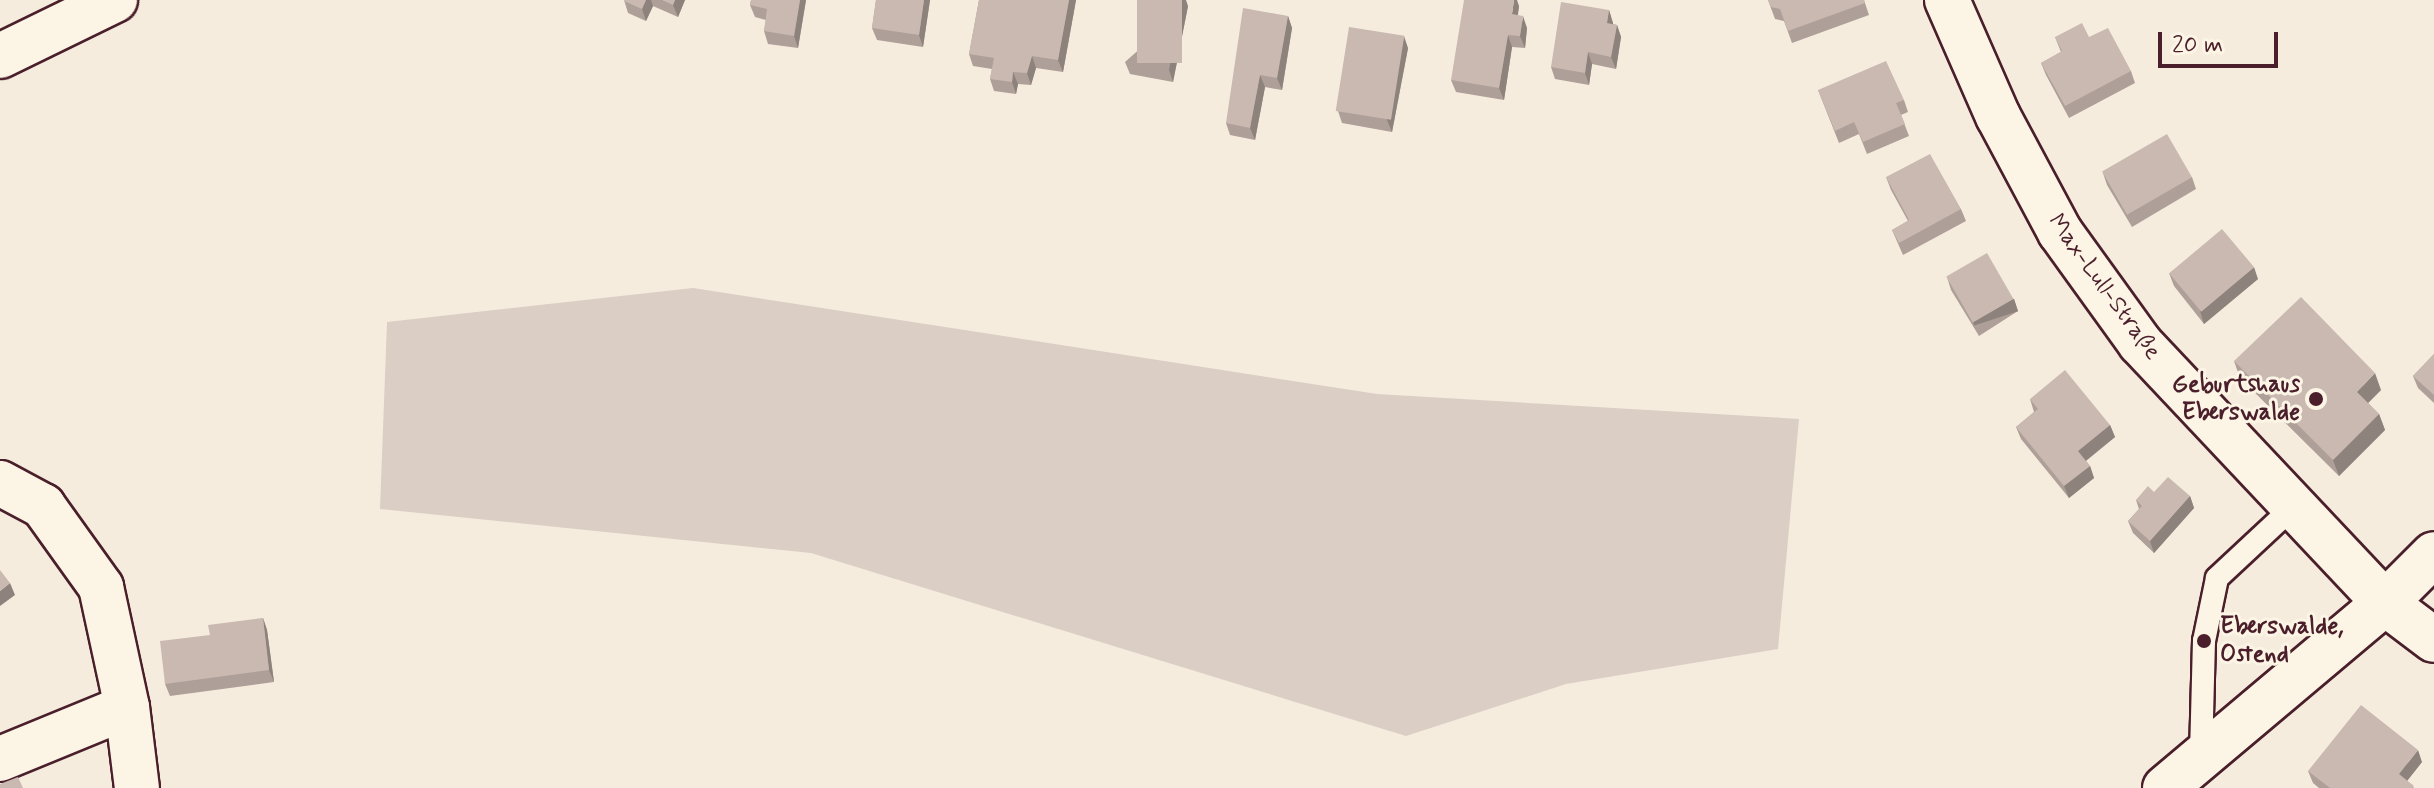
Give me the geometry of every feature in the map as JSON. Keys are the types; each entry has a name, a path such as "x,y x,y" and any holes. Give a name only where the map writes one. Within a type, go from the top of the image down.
{"street":[{"path":"0,56 115,0"},
{"name":"Max-Lull-Straße","path":"1947,0 1998,116 2060,232 2140,343 2292,508 2385,603 2434,640"},
{"path":"0,483 43,506 101,587 127,707 137,788"},
{"path":"2165,788 2385,603 2434,554"},
{"path":"0,759 127,707"}],"lane":[{"path":"2201,755 2204,641 2217,578 2292,508"}],"shaded area":[{"path":"693,288 1377,394 1799,419 1778,649 1566,684 1406,736 811,553 380,509 387,322"}],"building":[{"path":"624,0 646,0 642,9"},
{"path":"751,0 800,0 794,36 764,31 767,9 750,5"},
{"path":"876,0 924,0 919,35 872,28"},
{"path":"979,0 1069,0 1058,60 1032,56 1027,73 1013,72 1012,82 990,79 994,58 969,54"},
{"path":"1137,0 1182,0 1182,63 1137,63"},
{"path":"1464,0 1514,0 1512,14 1523,16 1520,36 1508,35 1499,88 1451,80"},
{"path":"1768,0 1864,0 1865,3 1788,31 1780,9 1771,7"},
{"path":"1561,2 1609,10 1607,23 1617,25 1611,57 1588,52 1585,73 1551,67"},
{"path":"1243,8 1288,16 1277,78 1260,75 1250,128 1226,123"},
{"path":"2082,23 2089,37 2108,28 2131,71 2065,106 2041,63 2062,51 2055,37"},
{"path":"1349,27 1404,36 1391,120 1336,111"},
{"path":"1886,61 1904,100 1896,103 1905,124 1863,142 1854,122 1835,131 1818,90"},
{"path":"2167,134 2192,177 2127,215 2102,172"},
{"path":"1930,154 1961,209 1899,243 1892,230 1909,220 1886,177"},
{"path":"2222,229 2254,267 2201,312 2169,273"},
{"path":"1987,253 2014,299 1973,322 1946,276"},
{"name":"Geburtshaus Eberswalde","path":"2301,297 2375,373 2357,392 2379,414 2333,460 2234,361"},
{"path":"2434,354 2434,395 2413,376"},
{"path":"2065,370 2110,425 2078,451 2090,466 2064,486 2016,427 2038,409 2030,399"},
{"path":"2168,477 2190,496 2150,541 2128,521 2142,506 2136,500 2148,486 2154,492"},
{"path":"0,570 10,583 0,591"},
{"path":"263,618 269,670 165,684 160,641 210,635 208,625"},
{"path":"2361,705 2418,750 2399,774 2414,786 2412,788 2330,788 2308,771"},
{"path":"18,777 23,788 0,788 0,784"}],"place":[{"name":"Geburtshaus Eberswalde","path":"2316,399"},
{"name":"Eberswalde, Ostend","path":"2204,641"}]}
